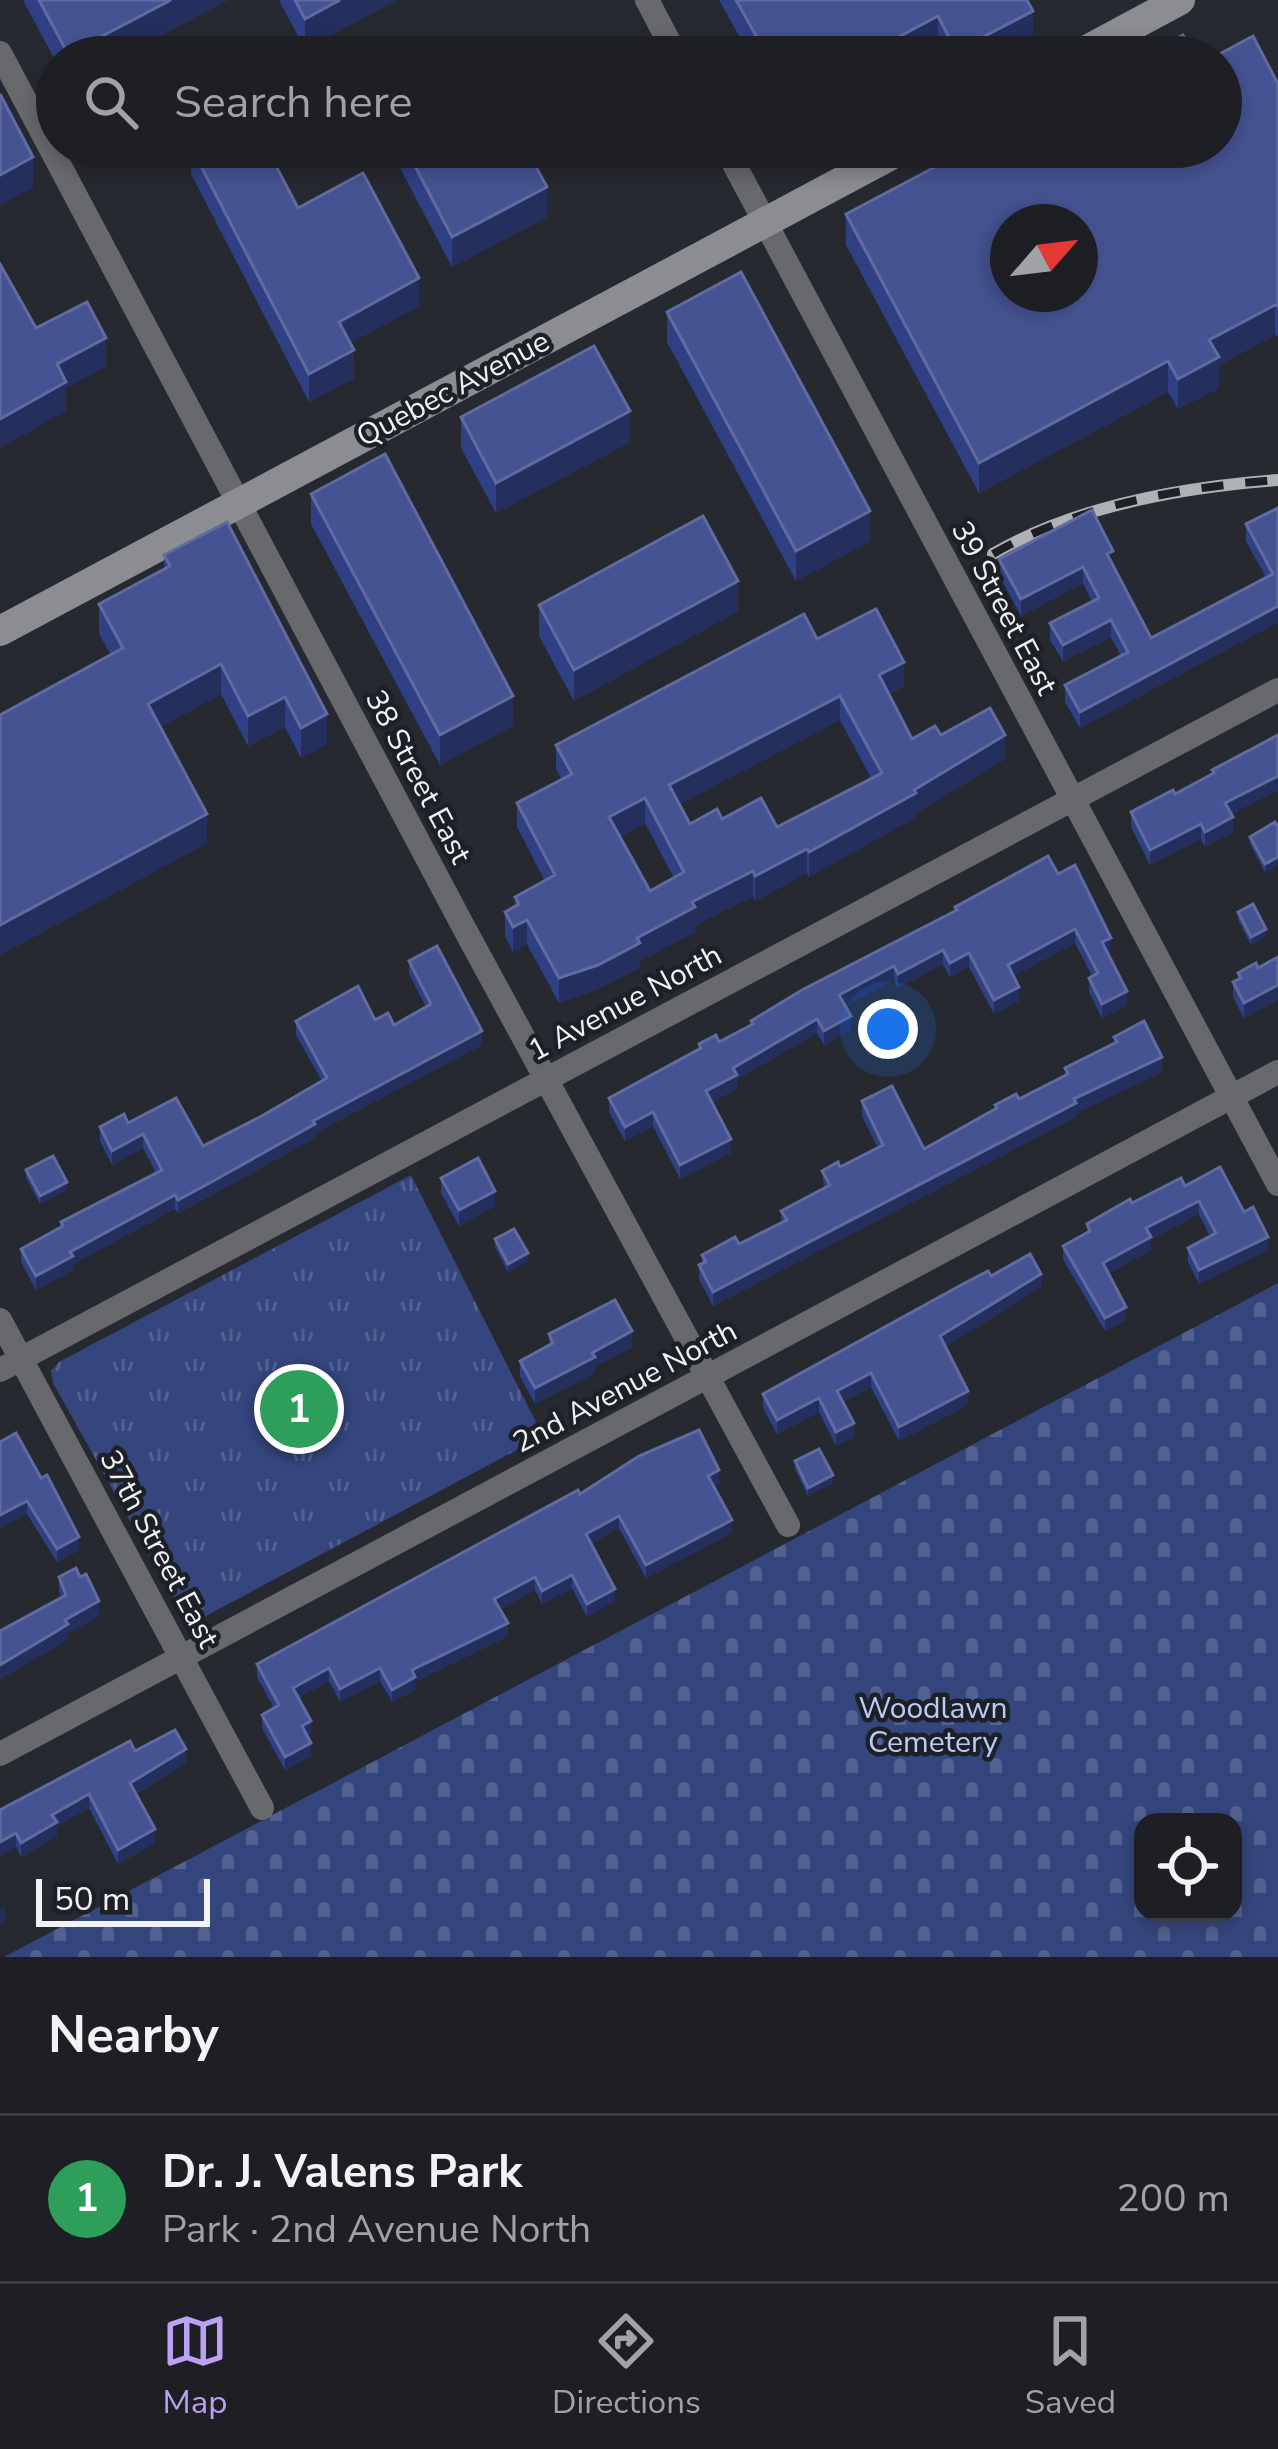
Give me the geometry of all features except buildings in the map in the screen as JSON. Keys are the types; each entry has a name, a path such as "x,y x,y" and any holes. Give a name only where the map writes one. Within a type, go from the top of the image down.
{"street":[{"path":"647,0 666,36"},
{"path":"1113,36 1180,0"},
{"name":"38 Street East","path":"0,53 36,121"},
{"name":"38 Street East","path":"61,168 788,1525"},
{"name":"39 Street East","path":"736,168 1278,1184"},
{"name":"Quebec Avenue","path":"0,631 867,168"},
{"name":"1 Avenue North","path":"11,1364 1278,690"},
{"name":"2nd Avenue North","path":"0,1754 1278,1072"},
{"name":"37th Street East","path":"0,1320 11,1364 183,1655 262,1808"}],"green space":[{"path":"411,1175 543,1436 204,1617 185,1619 53,1383 51,1371 59,1362"},
{"name":"Woodlawn Cemetery","path":"1278,1283 1278,1957 4,1957"}],"railway":[{"path":"993,554 1060,523 1131,501 1278,480"}],"place":[{"name":"Dr. J. Valens Park","path":"299,1409"}]}
